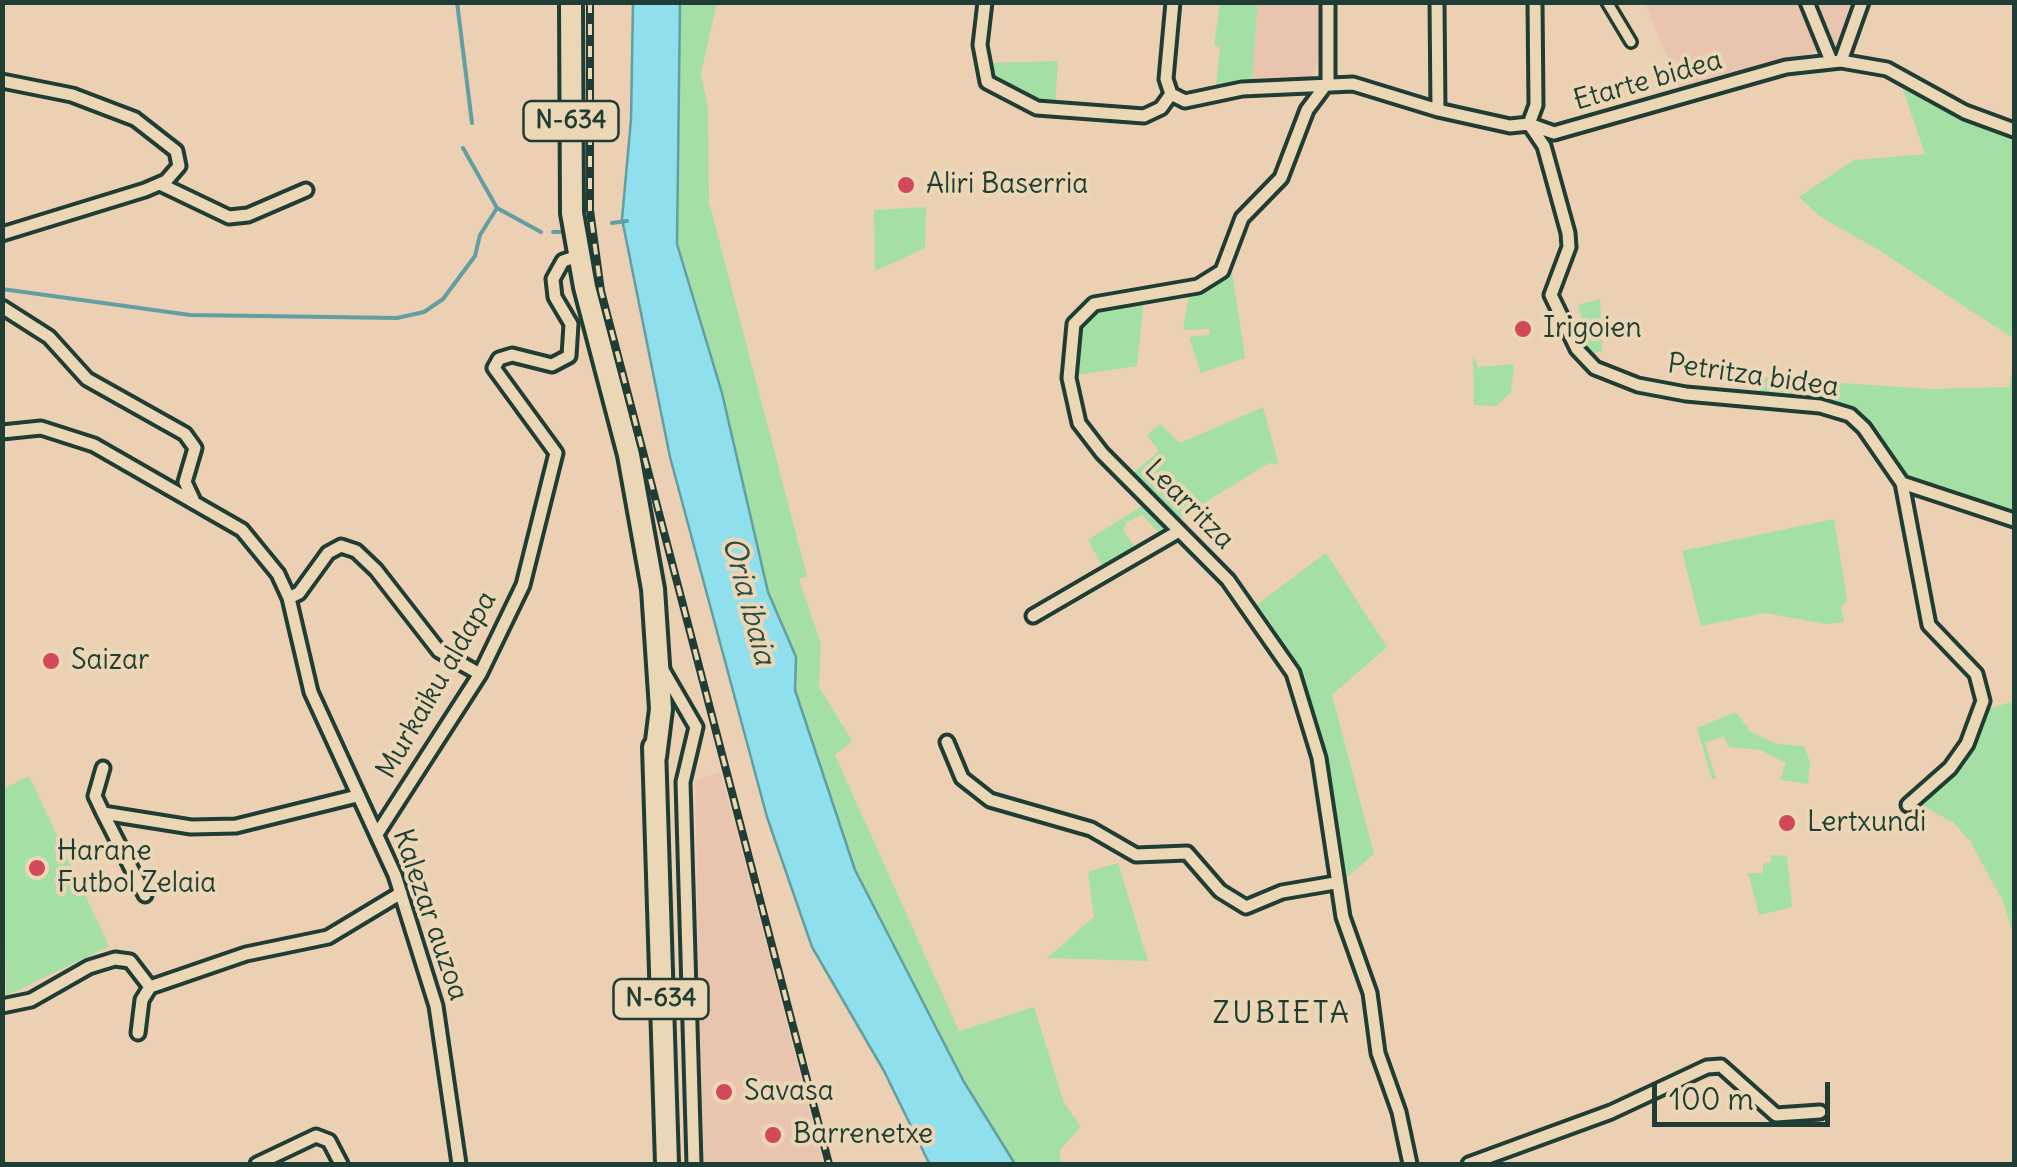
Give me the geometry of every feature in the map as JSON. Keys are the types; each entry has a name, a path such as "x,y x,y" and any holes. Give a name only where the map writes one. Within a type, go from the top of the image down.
{"highway":[{"name":"N-634","path":"571,2 571,199 578,256 625,438 639,515 661,720 655,756 667,1162"}],"street":[{"path":"985,2 980,46 987,82 1037,108 1144,116 1161,108 1171,94 1166,79 1173,2"},
{"path":"1328,2 1328,82"},
{"path":"1437,2 1438,110"},
{"path":"1529,124 1536,106 1535,2"},
{"path":"1607,2 1631,42"},
{"path":"1806,2 1836,61"},
{"path":"1836,61 1862,2"},
{"name":"Etarte bidea","path":"1171,94 1185,102 1242,89 1328,82 1354,84 1438,110 1510,126 1529,124 1554,133 1786,67 1836,61 1887,69 1964,112 2014,130"},
{"path":"2,81 72,96 136,118 176,152 179,166 160,184 2,234"},
{"name":"Learritza","path":"1328,82 1307,110 1281,178 1242,218 1226,264 1216,277 1198,286 1109,298 1094,304 1074,324 1069,378 1079,422 1102,453 1228,580 1294,673 1319,758 1336,884 1370,993 1378,1053 1399,1112 1410,1164"},
{"name":"Petritza bidea","path":"1529,124 1544,146 1568,233 1569,247 1551,296 1578,349 1595,368 1638,384 1686,394 1820,406 1850,415 1864,428 1902,483 1929,625 1976,674 1982,687 1979,716 1967,744 1950,768 1908,805"},
{"path":"160,184 230,217 248,215 306,190"},
{"name":"Murkaiku aldapa","path":"378,834 480,674 523,586 556,459 550,439 502,385 494,368 500,359 512,355 552,365 570,356 571,324 555,297 553,278 563,261 578,256"},
{"path":"2,307 49,337 87,379 186,434 195,448 185,482 193,500"},
{"name":"Kalezar auzoa","path":"2,432 40,428 74,436 193,500 255,541 289,598 311,692 378,834 401,893 439,1018 459,1164"},
{"path":"1902,483 2014,520"},
{"path":"1034,616 1179,530"},
{"path":"289,598 299,593 328,553 342,546 356,552 376,570 439,651 480,674"},
{"path":"654,662 691,716 697,735 683,782 694,1164"},
{"path":"661,720 673,704 691,716"},
{"path":"947,742 962,778 990,800 1091,828 1136,855 1187,853 1220,891 1246,907 1282,892 1336,884"},
{"path":"102,768 95,796 145,896"},
{"path":"103,813 190,827 236,826 357,796"},
{"path":"138,1034 142,1000 150,988 246,954 328,937 401,893"},
{"path":"2,1006 31,1000 89,967 115,959 130,961 150,988"},
{"path":"1469,1164 1611,1112 1707,1066 1721,1066 1776,1116 1820,1112"},
{"path":"257,1164 310,1137 322,1137 331,1144 340,1164"}],"shaded area":[{"path":"1258,3 1321,3 1323,47 1312,76 1252,81"},
{"path":"1645,3 1874,3 1849,57 1813,52 1680,88"},
{"path":"720,772 823,1164 703,1164 695,780"}],"green space":[{"path":"680,3 717,3 701,73 708,109 709,202 807,576 799,579 821,644 819,687 852,741 835,755 959,1031 1034,1007 1064,1103 1081,1127 1060,1150 1060,1164 1015,1164 964,1082 855,870 795,690 796,657 768,592 722,393 677,240"},
{"path":"1220,3 1258,3 1252,81 1216,86 1220,47 1214,45"},
{"path":"1058,61 1055,106 1032,105 995,83 991,63"},
{"path":"1900,81 2014,141 2014,339 1879,250 1822,218 1799,197 1854,160 1925,154"},
{"path":"926,207 925,248 875,271 874,210"},
{"path":"1231,265 1245,358 1201,373 1189,337 1209,335 1210,329 1183,330 1189,294 1218,283"},
{"path":"1144,299 1137,366 1076,375 1077,341 1087,320 1110,305"},
{"path":"1600,299 1602,351 1589,354 1575,329 1584,326 1578,305"},
{"path":"1473,354 1478,367 1514,364 1511,392 1496,406 1474,405"},
{"path":"2014,359 2014,513 1971,502 1910,477 1852,410 1821,400 1762,396 1758,385 1724,375 1930,389 2009,387"},
{"path":"1263,407 1279,465 1269,463 1175,521 1131,475 1159,451 1147,435 1160,424 1180,443"},
{"path":"1143,505 1169,529 1160,534 1142,515 1127,522 1123,530 1138,551 1104,569 1088,540"},
{"path":"1834,519 1847,600 1841,607 1844,622 1826,624 1765,613 1701,626 1682,551"},
{"path":"1326,553 1387,647 1332,695 1374,854 1342,882 1334,817 1309,701 1297,668 1254,607"},
{"path":"2014,701 2014,936 2003,901 1970,841 1953,822 1922,806 1985,710"},
{"path":"1736,712 1751,732 1777,744 1804,746 1810,762 1808,784 1780,780 1786,763 1761,750 1729,747 1724,736 1705,743 1716,778 1712,779 1697,728"},
{"name":"Harane Futbol Zelaia","path":"29,776 109,946 6,996 3,789"},
{"path":"1771,855 1787,856 1792,907 1759,915 1748,873 1763,873 1763,864 1771,862"},
{"path":"1118,863 1148,961 1047,958 1094,917 1088,872"}],"water":[{"name":"Oria ibaia","path":"633,3 680,3 677,244 722,393 768,592 796,657 795,690 855,870 964,1082 1015,1164 929,1163 884,1071 812,947 767,817 670,457 622,219 631,119"}],"waterway":[{"path":"457,2 472,123"},
{"path":"463,148 497,208 541,232"},
{"path":"2,289 190,315 397,318 424,312 443,299 475,256 480,235 497,208"},
{"path":"612,223 627,221"},
{"path":"553,232 561,232"}],"railway":[{"path":"590,2 590,210 601,291 829,1164"}],"place":[{"name":"Aliri Baserria","path":"906,185"},
{"name":"Irigoien","path":"1523,329"},
{"name":"Saizar","path":"51,661"},
{"name":"Lertxundi","path":"1787,823"},
{"name":"Harane Futbol Zelaia","path":"37,868"},
{"name":"Savasa","path":"724,1092"},
{"name":"Barrenetxe","path":"773,1135"}],"district":[{"name":"ZUBIETA","path":"1282,1014"}]}
